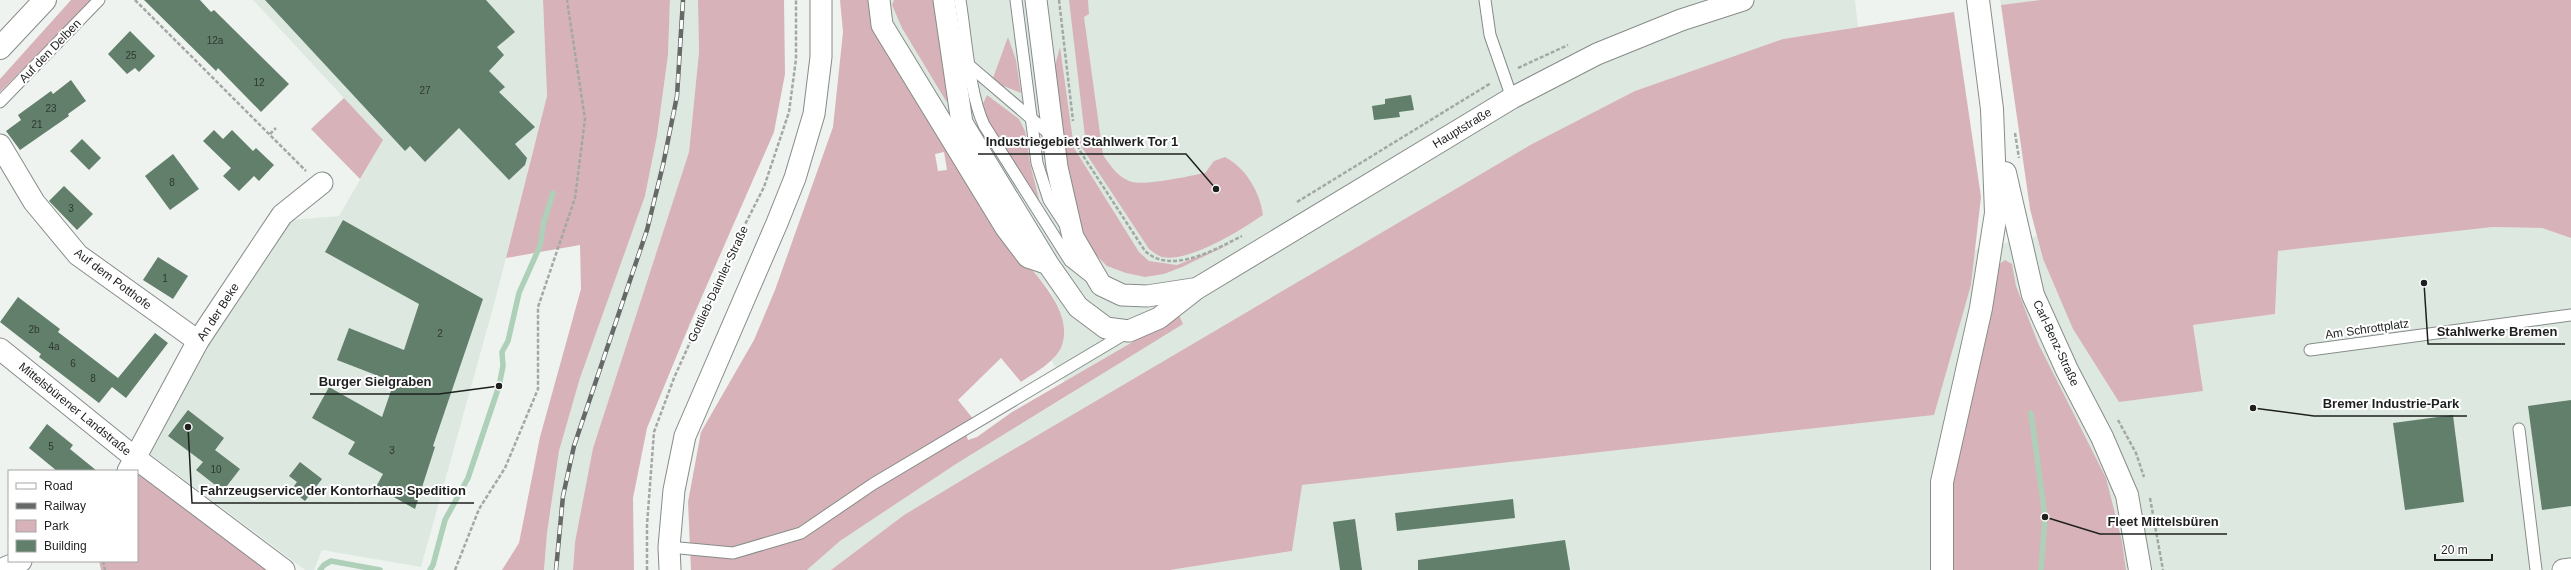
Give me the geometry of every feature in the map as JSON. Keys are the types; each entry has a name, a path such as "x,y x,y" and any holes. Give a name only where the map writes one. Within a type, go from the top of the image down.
{"street":[{"path":"0,48 45,0"},
{"path":"670,570 669,547 674,490 685,436 777,224 795,178 814,114 821,57 821,0"},
{"path":"879,0 882,25 1006,228 1028,257 1048,264"},
{"path":"944,0 962,123 1048,264 1078,307 1106,328 1129,331"},
{"path":"1036,0 1057,167 1073,237 1101,285 1122,295 1147,296 1196,289"},
{"name":"Hauptstraße","path":"1129,331 1159,318 1196,289 1512,98 1597,54 1681,20 1743,0"},
{"name":"Carl-Benz-Straße","path":"1942,570 1942,482 1981,308 1996,213 1992,109 1979,6"},
{"name":"Carl-Benz-Straße","path":"1992,109 2033,295 2067,370 2102,437 2127,495 2140,570"},
{"path":"935,110 962,123"},
{"name":"Auf dem Potthofe","path":"0,145 34,202 78,255 198,341"},
{"name":"An der Beke","path":"131,464 198,341 282,214 322,183"},
{"name":"Mittelsbürener Landstraße","path":"0,349 131,464 284,570"},
{"path":"0,570 18,562"},
{"path":"2563,570 2571,569"}],"lane":[{"name":"Auf den Delben","path":"0,102 99,0"},
{"path":"960,0 978,113 984,125 1070,261 1101,285"},
{"path":"1016,0 1037,163 1049,200 1073,237"},
{"path":"1485,0 1490,35 1512,98"},
{"path":"971,67 1053,137"},
{"name":"Am Schrottplatz","path":"2310,350 2571,315"},
{"path":"669,547 733,553 801,533 873,484 1129,331"},
{"path":"2519,429 2536,570"}],"path":[{"path":"135,0 270,134 303,169 322,183"},
{"path":"455,570 479,509 505,468 538,389 538,307 575,198 585,119 567,0"},
{"name":"Gottlieb-Daimler-Straße","path":"647,570 646,525 654,432 674,378 726,262 764,187 789,112 796,59 796,0"},
{"path":"1059,0 1074,126"},
{"path":"1291,206 1462,99 1542,55 1571,44"},
{"path":"270,134 276,128"},
{"path":"2015,131 2020,162"},
{"path":"1075,134 1080,150 1145,251 1154,259 1182,262 1247,233"},
{"path":"2115,414 2136,453 2145,483"},
{"path":"2148,490 2163,570"}],"shaded area":[{"path":"253,0 543,0 547,96 496,297 421,567 322,550 314,570 305,570 146,451 183,379 289,220 339,216 383,140"},
{"path":"670,0 698,0 699,52 689,152 593,448 575,542 573,570 544,570 547,533 559,451 580,378 645,196 657,136 668,55"},
{"path":"869,0 1855,0 1858,27 1783,39 1636,91 1532,144 904,515 831,570 807,570 840,541 956,464 1072,393 1051,360 1062,346 1059,310 1050,290 1021,257"},
{"path":"2000,0 2040,0 2001,5"},
{"path":"2493,227 2542,228 2571,238 2571,570 1170,570 1292,551 1301,485 1933,415 1971,285 1974,250 2037,236 2043,259 2058,294 2193,325 2275,314 2278,251"}],"green space":[{"path":"71,0 93,0 0,92 0,79"},
{"path":"543,0 670,0 668,55 657,136 645,196 580,378 559,451 547,533 544,570 502,570 519,543 540,437 581,289 580,245 506,258 547,96"},
{"path":"698,0 784,0 785,74 774,132 689,326 647,428 633,498 634,570 573,570 575,542 593,448 689,152 699,52"},
{"path":"840,0 869,0 1021,257 1037,275 1052,297 1059,309 1063,321 1064,333 1062,345 1055,356 1044,366 1021,382 1001,358 958,400 974,420 965,431 968,440 977,437 1012,412 1179,315 1183,324 956,464 840,541 807,570 691,570 688,502 701,432 754,340 775,290 833,127 843,32","holes":["944,152 947,170 938,171 935,154"]},
{"path":"894,0 938,0 951,103 946,101 902,28 892,5"},
{"path":"1069,0 1088,0 1089,14 1084,17 1103,155 1114,170 1125,179 1135,183 1154,182 1205,173 1214,161 1225,157 1239,167 1251,182 1259,198 1263,215 1242,229 1214,244 1186,255 1173,258 1162,257 1149,249 1079,143 1078,138 1085,137"},
{"path":"2040,0 2571,0 2571,238 2542,228 2493,227 2278,251 2275,314 2193,325 2203,391 2119,402 2073,329 2043,259 2030,209 2001,5"},
{"path":"1954,12 1981,197 1971,285 1934,415 1302,485 1292,551 1170,570 831,570 904,515 987,465 1532,144 1635,91 1783,39"},
{"path":"1008,37 1016,60 1021,93 1001,85 993,78"},
{"path":"1060,47 1074,148 1139,252 1149,261 1177,265 1232,243 1182,267 1164,274 1145,277 1126,273 1107,266 1093,252 1073,212 1053,73"},
{"path":"987,95 1019,119 1025,131 1030,163 1041,208 985,118 982,106"},
{"path":"344,98 383,140 360,179 311,129"},
{"path":"2005,260 2012,264 2016,286 2038,343 2106,478 2122,541 2126,570 1949,570 1947,489 1998,265"},
{"path":"140,474 281,570 101,570 99,562 138,562 138,477"}],"building":[{"path":"144,0 200,0 211,12 214,10 289,84 261,112 218,68 216,71"},
{"path":"265,0 486,0 515,32 497,47 504,55 489,71 505,87 499,92 535,127 515,144 527,158 525,165 509,180 459,128 425,162 410,146 405,151"},
{"path":"130,31 155,56 139,72 135,68 127,74 108,54"},
{"path":"71,80 86,101 68,114 69,116 20,150 6,131 21,120 18,115 51,91 53,94"},
{"path":"1411,95 1414,110 1399,112 1400,117 1374,120 1372,106 1385,104 1385,99"},
{"path":"214,130 223,139 232,130 253,151 256,148 274,165 259,181 254,176 239,191 223,176 231,168 203,141"},
{"path":"82,139 101,158 89,170 70,151"},
{"path":"173,154 199,189 170,210 145,176"},
{"path":"64,186 93,214 77,230 49,201"},
{"path":"343,220 483,299 433,446 435,447 415,509 376,487 383,474 348,454 355,442 312,418 329,387 382,417 394,382 337,360 349,328 404,350 419,304 325,252"},
{"path":"158,257 188,276 173,299 143,280"},
{"path":"18,297 60,329 58,332 118,378 155,333 168,343 126,398 112,387 99,403 39,357 41,354 0,322"},
{"path":"2571,400 2571,506 2542,510 2528,406"},
{"path":"188,410 224,438 215,450 240,469 223,491 196,470 203,462 168,436"},
{"path":"2453,415 2464,502 2405,510 2393,423"},
{"path":"47,424 73,445 70,449 96,470 56,470 29,448"},
{"path":"300,462 322,479 305,501 291,490 297,482 289,476"},
{"path":"1513,499 1515,518 1397,531 1395,513"},
{"path":"1355,519 1362,570 1340,570 1333,522"},
{"path":"1565,540 1570,570 1418,570 1418,560"}],"waterway":[{"path":"430,570 433,565 445,520 468,478 499,386 503,366 502,352 508,341 519,293 540,246 544,221 553,193"},
{"path":"2031,413 2045,517 2041,570"},
{"path":"320,570 324,565 331,561 380,570"}],"railway":[{"path":"556,570 563,496 574,446 647,230 663,165 677,96 683,0"}],"place":[{"name":"Industriegebiet Stahlwerk Tor 1","path":"1216,189"},
{"name":"Stahlwerke Bremen","path":"2424,283"},
{"name":"Burger Sielgraben","path":"499,386"},
{"name":"Bremer Industrie-Park","path":"2253,408"},
{"name":"Fahrzeugservice der Kontorhaus Spedition","path":"188,427"},
{"name":"Fleet Mittelsbüren","path":"2045,517"}]}
